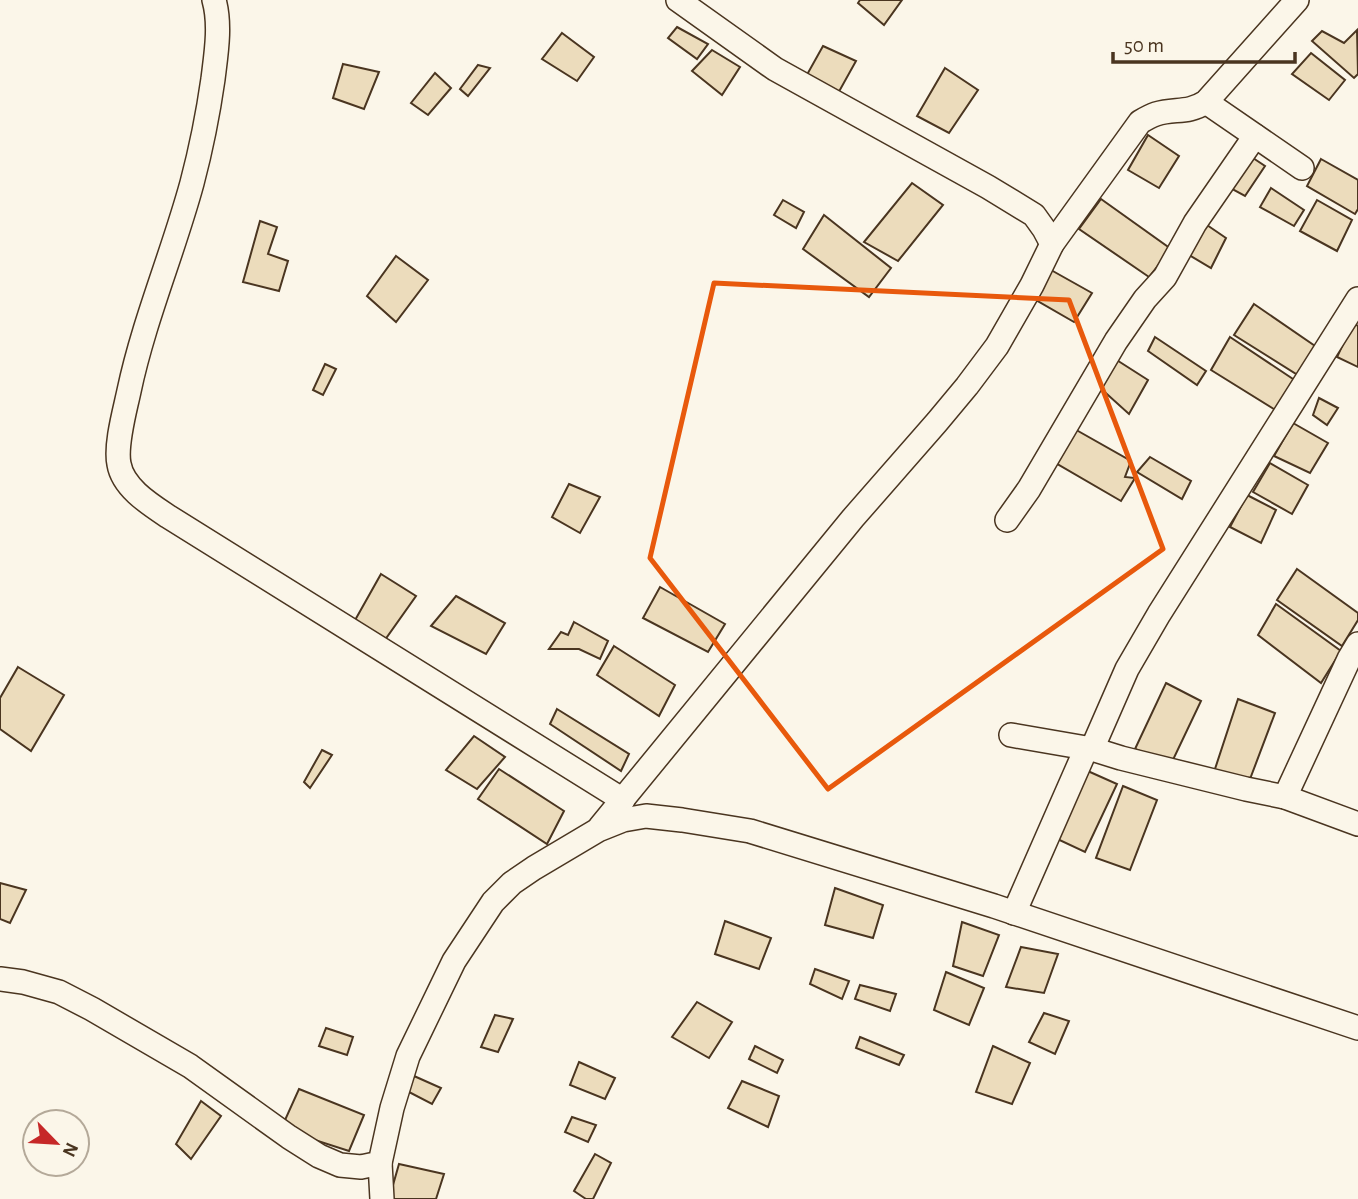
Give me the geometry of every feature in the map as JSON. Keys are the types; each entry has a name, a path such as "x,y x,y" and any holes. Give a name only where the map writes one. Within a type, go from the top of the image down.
{"street":[{"path":"214,0 217,43 208,115 192,184 134,368 120,432 118,463 122,474 150,504 169,517 623,800"},
{"path":"678,0 775,69 1034,215 1052,244"},
{"path":"598,830 853,518 967,386 997,346 1052,244 1140,122 1154,114 1188,111 1206,102 1297,0"},
{"path":"1206,102 1302,168"},
{"path":"1007,520 1029,489 1116,341 1145,299 1165,277 1195,223 1255,136"},
{"path":"1014,913 1044,842 1127,669 1358,299"},
{"path":"1285,797 1358,644"},
{"path":"1011,735 1089,749 1285,797 1358,824"},
{"path":"382,1199 380,1163 392,1108 408,1056 454,961 473,931 493,902 512,883 598,830 623,820 646,816 750,831 1014,913 1358,1028"},
{"path":"0,979 59,992 92,1009 190,1066 319,1156 340,1165 361,1167 380,1163"}],"highlighted area":[{"path":"714,283 1069,300 1163,549 828,789 650,558"}],"building":[{"path":"860,0 902,0 884,25 858,3"},
{"path":"677,27 708,44 697,59 668,38"},
{"path":"1357,30 1358,74 1354,78 1312,41 1322,31 1344,43"},
{"path":"562,33 594,57 577,81 542,59"},
{"path":"823,46 856,61 836,97 804,80"},
{"path":"712,50 740,67 722,95 692,71"},
{"path":"1311,53 1345,80 1329,100 1292,74"},
{"path":"343,64 379,72 364,109 333,98"},
{"path":"478,65 490,68 468,96 460,89"},
{"path":"945,68 978,90 949,133 917,116"},
{"path":"435,73 451,88 428,115 411,103"},
{"path":"1148,135 1179,156 1159,188 1128,170"},
{"path":"1253,158 1265,166 1245,196 1232,189"},
{"path":"1321,159 1358,180 1358,209 1355,214 1307,186"},
{"path":"912,183 943,205 898,261 864,242"},
{"path":"1271,188 1304,210 1294,226 1260,207"},
{"path":"1101,199 1171,249 1149,277 1079,229"},
{"path":"783,200 804,212 796,228 774,215"},
{"path":"1317,200 1352,220 1337,251 1300,231"},
{"path":"824,215 891,268 869,297 803,249"},
{"path":"260,221 277,227 268,254 288,261 279,291 243,282"},
{"path":"1204,223 1226,238 1211,268 1184,252"},
{"path":"396,256 428,280 396,322 367,296"},
{"path":"1051,270 1092,293 1074,322 1036,300"},
{"path":"1254,304 1318,348 1301,377 1234,335"},
{"path":"1353,323 1358,326 1358,367 1337,357"},
{"path":"1155,337 1206,371 1197,385 1148,351"},
{"path":"1230,337 1296,381 1277,411 1211,370"},
{"path":"1112,357 1148,380 1129,414 1098,386"},
{"path":"325,364 336,369 323,395 313,390"},
{"path":"1319,398 1338,408 1327,425 1313,415"},
{"path":"1293,423 1328,443 1310,473 1274,456"},
{"path":"1071,427 1131,461 1125,477 1135,478 1121,501 1054,462"},
{"path":"1150,457 1191,481 1182,499 1137,472"},
{"path":"1270,463 1308,485 1292,514 1253,492"},
{"path":"569,484 600,497 580,533 552,517"},
{"path":"1247,495 1276,510 1261,543 1230,527"},
{"path":"1297,569 1358,613 1358,620 1342,646 1277,600"},
{"path":"381,574 416,596 382,644 354,622"},
{"path":"660,587 725,624 708,652 643,618"},
{"path":"456,596 505,623 486,654 431,626"},
{"path":"1276,604 1341,651 1321,683 1258,635"},
{"path":"574,622 608,641 600,659 579,649 549,649 561,632 568,635"},
{"path":"614,646 675,685 659,716 597,675"},
{"path":"18,667 64,695 31,751 0,729 0,698"},
{"path":"1166,683 1201,701 1171,764 1135,749"},
{"path":"1238,699 1275,713 1247,787 1214,772"},
{"path":"557,709 629,754 621,771 550,724"},
{"path":"474,736 505,757 477,789 446,770"},
{"path":"322,750 332,755 310,788 304,782"},
{"path":"1081,768 1117,784 1085,852 1053,837"},
{"path":"499,769 564,811 547,844 478,799"},
{"path":"1123,786 1157,800 1130,870 1096,858"},
{"path":"0,883 26,890 10,923 0,919"},
{"path":"835,888 883,905 873,938 825,925"},
{"path":"725,921 771,938 759,969 715,954"},
{"path":"962,922 999,935 983,976 953,966"},
{"path":"1021,947 1058,954 1044,993 1006,987"},
{"path":"815,969 849,981 842,999 810,984"},
{"path":"946,972 984,988 969,1025 934,1010"},
{"path":"860,985 896,994 890,1011 855,999"},
{"path":"697,1002 732,1022 709,1058 672,1037"},
{"path":"1044,1013 1069,1021 1055,1054 1029,1042"},
{"path":"495,1015 513,1019 498,1052 481,1047"},
{"path":"326,1028 353,1037 347,1055 319,1046"},
{"path":"860,1037 904,1055 899,1065 856,1048"},
{"path":"755,1046 783,1060 777,1073 749,1059"},
{"path":"993,1046 1030,1063 1012,1104 976,1092"},
{"path":"579,1062 615,1078 605,1099 570,1085"},
{"path":"414,1076 441,1088 432,1104 407,1091"},
{"path":"742,1081 779,1096 768,1127 728,1108"},
{"path":"299,1089 364,1115 349,1151 296,1134 285,1120"},
{"path":"201,1101 221,1116 191,1159 176,1144"},
{"path":"572,1117 596,1125 588,1142 565,1132"},
{"path":"595,1154 611,1163 593,1199 586,1199 574,1191"},
{"path":"399,1164 444,1174 436,1199 389,1199"}]}
